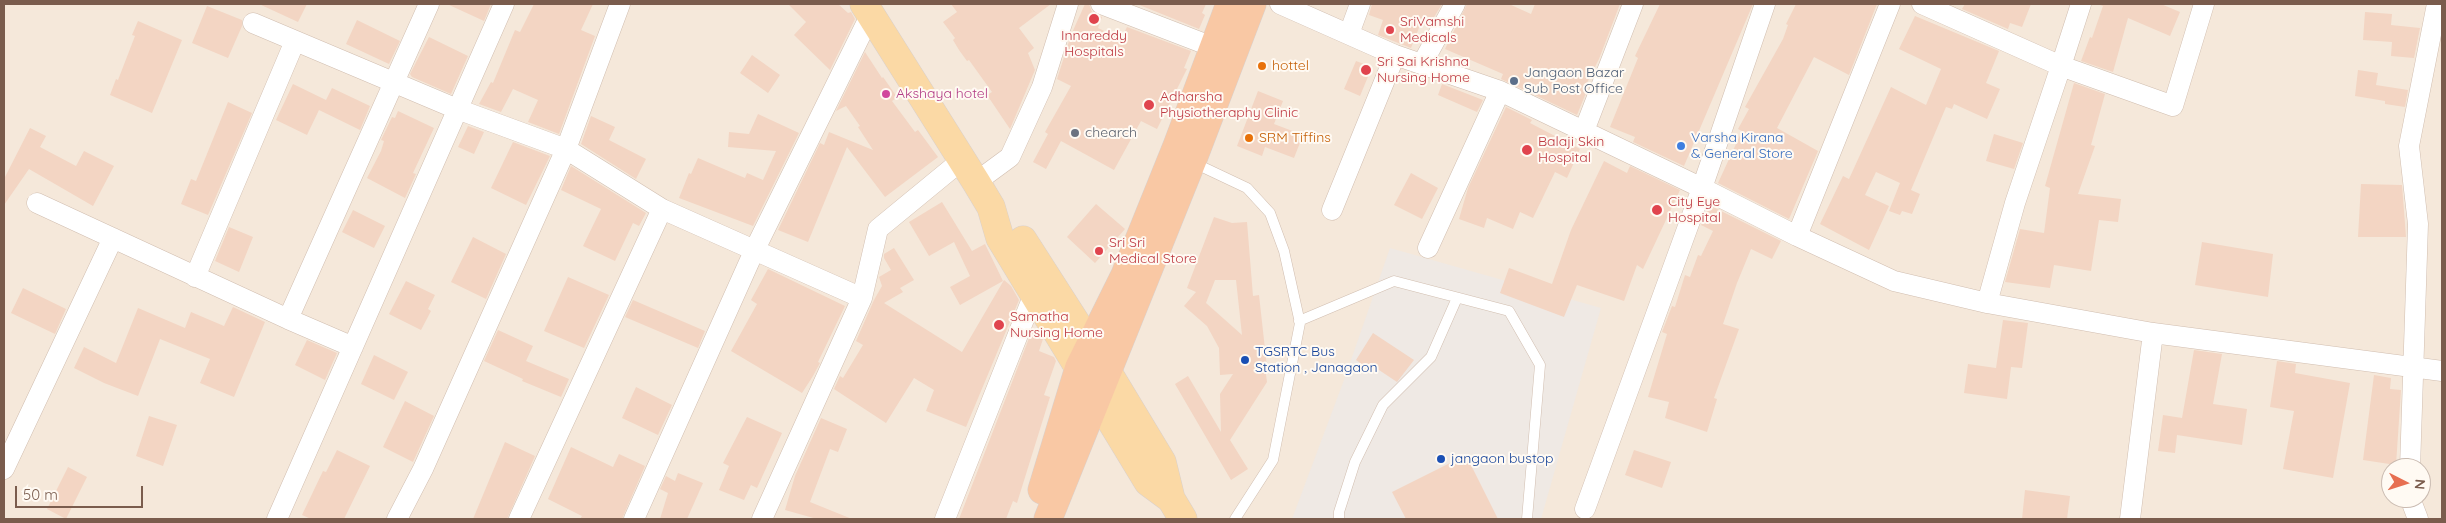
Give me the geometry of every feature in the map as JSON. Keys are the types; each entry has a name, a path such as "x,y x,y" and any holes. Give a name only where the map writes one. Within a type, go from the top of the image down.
{"highway":[{"path":"1031,519 1046,481 1085,356 1125,275 1177,146 1230,4"},
{"path":"1048,519 1192,161 1252,4"}],"main road":[{"path":"867,10 991,207 1000,238 1034,294 1085,356 1107,371 1162,462 1177,509"},
{"path":"991,207 1013,226 1085,356 1096,398 1148,482 1177,509"}],"street":[{"path":"288,319 429,4"},
{"path":"277,519 504,4"},
{"path":"397,519 422,469 566,148 620,4"},
{"path":"762,519 862,298 878,228 969,171 1010,157 1042,87 1068,4"},
{"path":"1100,4 1213,47"},
{"path":"1280,4 1395,55 1500,91 1894,281 1987,303 2153,333 2442,371"},
{"path":"1349,34 1360,4"},
{"path":"1422,64 1455,4"},
{"path":"1584,131 1633,4"},
{"path":"1585,509 1702,188 1765,4"},
{"path":"1798,236 1890,4"},
{"path":"1922,4 2060,66 2174,106 2204,4"},
{"path":"1987,303 2015,203 2081,4"},
{"path":"2410,458 2415,368 2418,224 2409,146 2438,4 2442,6"},
{"path":"634,519 755,249 867,10"},
{"path":"253,23 457,109 566,148 662,209 862,298"},
{"path":"195,277 295,40"},
{"path":"1332,210 1395,55"},
{"path":"1428,248 1500,91"},
{"path":"37,203 195,277 353,347"},
{"path":"519,519 662,209"},
{"path":"4,469 113,238"},
{"path":"945,519 1034,294"},
{"path":"2130,519 2153,333"}],"lane":[{"path":"1192,161 1247,188 1270,213 1284,251 1300,321 1272,460 1235,519"},
{"path":"1300,321 1394,281 1509,311 1540,365 1528,519"},
{"path":"1339,519 1339,512 1355,462 1384,405 1431,357 1458,298"}],"shaded area":[{"path":"4,4 2442,4 2442,519 4,519"},
{"path":"1390,248 1601,308 1541,519 1292,519 1344,380"}],"building":[{"path":"259,4 307,4 298,22"},
{"path":"447,4 491,4 484,21"},
{"path":"534,4 593,4 581,30 595,36 559,134 528,122 538,100 513,89 501,112 479,104 491,82 493,83 515,30 520,32"},
{"path":"788,4 838,4 848,13 851,12 855,19 830,70 794,35 806,22"},
{"path":"951,4 1051,4 1019,28 1034,48 1028,53 1035,70 1010,129 987,95 992,92 969,60 967,61 959,50 953,40 955,38 943,22 957,12"},
{"path":"1085,4 1089,4 1092,12 1102,17 1098,28 1121,39 1127,27 1191,51 1184,68 1187,69 1157,129 1141,121 1114,170 1061,141 1046,169 1033,162 1048,134 1045,132 1071,86 1057,79 1071,35"},
{"path":"1137,4 1206,4 1202,13 1205,15 1199,29"},
{"path":"1372,4 1442,4 1433,19 1424,15 1411,48 1378,35 1383,20 1369,15"},
{"path":"1467,4 1509,4 1531,14 1535,4 1620,4 1599,59 1585,87 1588,88 1577,115 1501,79 1503,74 1445,49"},
{"path":"1660,4 1753,4 1684,166 1633,142 1635,137 1610,127 1638,58 1635,56"},
{"path":"1796,4 1877,4 1849,75 1814,57 1777,128 1818,151 1789,219 1718,183 1742,131 1738,129 1749,109 1745,107 1783,39 1788,25 1786,24"},
{"path":"1965,4 2031,4 2022,27 2010,23 2008,29 1962,9"},
{"path":"2097,4 2161,4 2180,12 2170,36 2128,18 2113,72 2081,61 2090,37 2092,38 2103,6"},
{"path":"207,6 242,20 242,26 228,58 192,43"},
{"path":"2365,12 2392,14 2391,25 2420,28 2414,58 2391,56 2392,42 2363,40"},
{"path":"1915,16 1999,51 1986,83 2000,89 1987,119 1954,104 1952,109 1946,107 1911,190 1920,194 1912,214 1902,211 1900,215 1889,211 1900,183 1876,172 1865,195 1889,206 1869,250 1820,224 1843,176 1849,179 1891,87 1926,105 1941,69 1899,49"},
{"path":"357,20 400,41 389,64 346,44"},
{"path":"138,21 182,40 152,113 110,95 116,79 118,80 135,36 132,35"},
{"path":"429,37 468,56 451,94 412,77 410,74"},
{"path":"865,52 897,97 892,101 915,132 918,130 938,157 885,197 847,147 808,242 778,230 820,143 824,145 829,132 873,150 846,106 836,111"},
{"path":"752,55 780,75 768,93 740,73"},
{"path":"1356,61 1372,67 1360,96 1344,89"},
{"path":"2358,70 2378,73 2376,85 2408,90 2405,107 2385,104 2385,101 2355,96"},
{"path":"2074,83 2105,94 2091,145 2095,146 2078,194 2121,199 2118,222 2099,220 2091,271 2054,265 2050,288 2005,282 2020,229 2044,233 2050,188 2045,186"},
{"path":"293,84 326,100 332,88 370,106 360,130 319,110 307,135 276,120"},
{"path":"1442,84 1483,100 1477,112 1438,95"},
{"path":"1258,91 1283,101 1274,124 1303,135 1294,158 1265,147 1262,156 1237,146"},
{"path":"228,102 252,113 208,215 181,204 191,179 196,181"},
{"path":"1506,107 1532,120 1530,123 1580,149 1567,178 1555,172 1533,218 1520,212 1513,229 1487,218 1484,228 1459,219 1468,188"},
{"path":"398,111 434,128 413,173 416,174 405,198 367,178 381,151 384,141 381,140 392,117 395,118"},
{"path":"758,114 799,133 753,226 679,198 689,173 691,174 698,158 745,178 747,173 763,180 776,151 728,147 729,132 749,134"},
{"path":"591,116 615,127 609,140 646,159 636,179 581,144"},
{"path":"468,126 484,132 474,154 458,147"},
{"path":"30,128 46,136 40,147 76,166 84,151 114,166 93,206 29,169 4,205 4,179"},
{"path":"1994,134 2023,143 2014,169 1986,161"},
{"path":"513,142 550,156 526,205 491,188"},
{"path":"1604,161 1627,173 1630,166 1680,190 1643,269 1637,265 1624,301 1577,285 1564,317 1500,293 1509,268 1552,284 1571,230"},
{"path":"571,166 646,213 639,226 633,223 615,261 583,246 601,209 561,190"},
{"path":"1411,173 1438,188 1422,219 1394,205"},
{"path":"2361,184 2402,185 2406,237 2358,237"},
{"path":"942,202 972,251 985,244 1003,281 960,305 950,287 970,276 954,242 929,256 909,222"},
{"path":"1096,204 1125,229 1095,263 1067,237"},
{"path":"1709,205 1781,241 1772,259 1751,249 1737,283 1723,324 1739,329 1714,398 1717,399 1707,432 1665,418 1669,402 1648,397 1667,334 1662,332 1672,306 1675,307 1685,275 1690,277 1698,255 1701,256 1713,231 1701,225"},
{"path":"353,210 385,226 374,248 342,232"},
{"path":"1214,217 1232,223 1247,222 1253,296 1259,295 1267,382 1230,440 1248,469 1231,480 1175,384 1188,376 1221,432 1220,394 1233,374 1220,375 1219,348 1207,326 1184,306 1196,292 1187,288","holes":["1215,280 1236,280 1242,335 1206,303"]},
{"path":"229,227 253,237 239,272 215,261"},
{"path":"473,237 506,254 486,299 451,282"},
{"path":"2202,242 2273,254 2268,297 2195,285"},
{"path":"894,248 914,280 900,288 903,292 884,303 962,352 1004,280 1011,286 1019,300 966,427 926,411 934,390 914,378 886,423 834,389 840,376 843,378 863,345 856,341 882,286 879,277 891,270 884,258 884,254"},
{"path":"768,269 845,306 818,362 820,363 802,393 731,351 757,304 751,300"},
{"path":"568,277 609,295 584,348 544,331"},
{"path":"406,281 435,295 428,309 431,311 421,330 389,314"},
{"path":"23,288 66,309 55,334 11,313"},
{"path":"633,300 705,331 698,348 625,317"},
{"path":"233,307 265,322 234,397 200,383 210,359 160,339 138,396 104,383 74,368 84,347 116,363 138,308 185,328 191,312 224,326"},
{"path":"2003,320 2028,323 2022,368 2011,367 2007,399 1964,393 1968,364 1996,368"},
{"path":"1033,328 1040,333 1038,337 1043,339 1039,351 1054,357 1056,361 1044,395 1050,397 1017,503 1013,501 1006,519 959,519"},
{"path":"498,330 533,346 526,361 569,379 561,397 522,381 523,379 484,361"},
{"path":"1373,333 1414,360 1397,382 1376,368 1373,372 1356,360"},
{"path":"307,340 337,353 325,380 295,365"},
{"path":"2194,350 2222,354 2213,404 2247,409 2242,445 2177,435 2175,453 2158,451 2163,415 2182,418"},
{"path":"374,355 408,372 394,400 361,384"},
{"path":"2277,361 2296,364 2295,373 2350,383 2333,478 2283,469 2294,411 2270,407"},
{"path":"2374,375 2391,378 2390,389 2401,390 2396,458 2381,458 2381,463 2363,460"},
{"path":"636,387 672,405 658,435 622,418"},
{"path":"405,401 434,416 413,462 383,447"},
{"path":"149,416 177,425 163,466 136,456"},
{"path":"747,417 782,433 757,488 751,485 744,500 719,490 729,466 723,463"},
{"path":"821,418 847,429 838,452 830,449 810,502 852,519 817,519 785,510 795,476"},
{"path":"505,442 535,456 507,519 473,519"},
{"path":"571,447 613,467 619,454 645,466 622,519 580,519 582,516 548,499"},
{"path":"337,450 370,466 344,519 311,519 302,515 323,471 326,472"},
{"path":"1634,450 1671,462 1662,488 1625,475"},
{"path":"1466,455 1498,519 1406,519 1392,492"},
{"path":"68,467 87,477 66,519 47,509"},
{"path":"678,473 703,483 687,519 660,519 668,493 660,489 666,476 675,481"},
{"path":"2025,490 2070,496 2067,519 2022,519"}],"place":[{"name":"Innareddy Hospitals","path":"1094,19"},
{"name":"SriVamshi Medicals","path":"1390,30"},
{"name":"hottel","path":"1262,66"},
{"name":"Sri Sai Krishna Nursing Home","path":"1366,70"},
{"name":"Jangaon Bazar Sub Post Office","path":"1514,81"},
{"name":"Akshaya hotel","path":"886,94"},
{"name":"Adharsha Physiotheraphy Clinic","path":"1149,105"},
{"name":"chearch","path":"1075,133"},
{"name":"SRM Tiffins","path":"1249,138"},
{"name":"Varsha Kirana & General Store","path":"1681,146"},
{"name":"Balaji Skin Hospital","path":"1527,150"},
{"name":"City Eye Hospital","path":"1657,210"},
{"name":"Sri Sri Medical Store","path":"1099,251"},
{"name":"Samatha Nursing Home","path":"999,325"},
{"name":"TGSRTC Bus Station , Janagaon","path":"1245,360"},
{"name":"jangaon bustop","path":"1441,459"}]}
